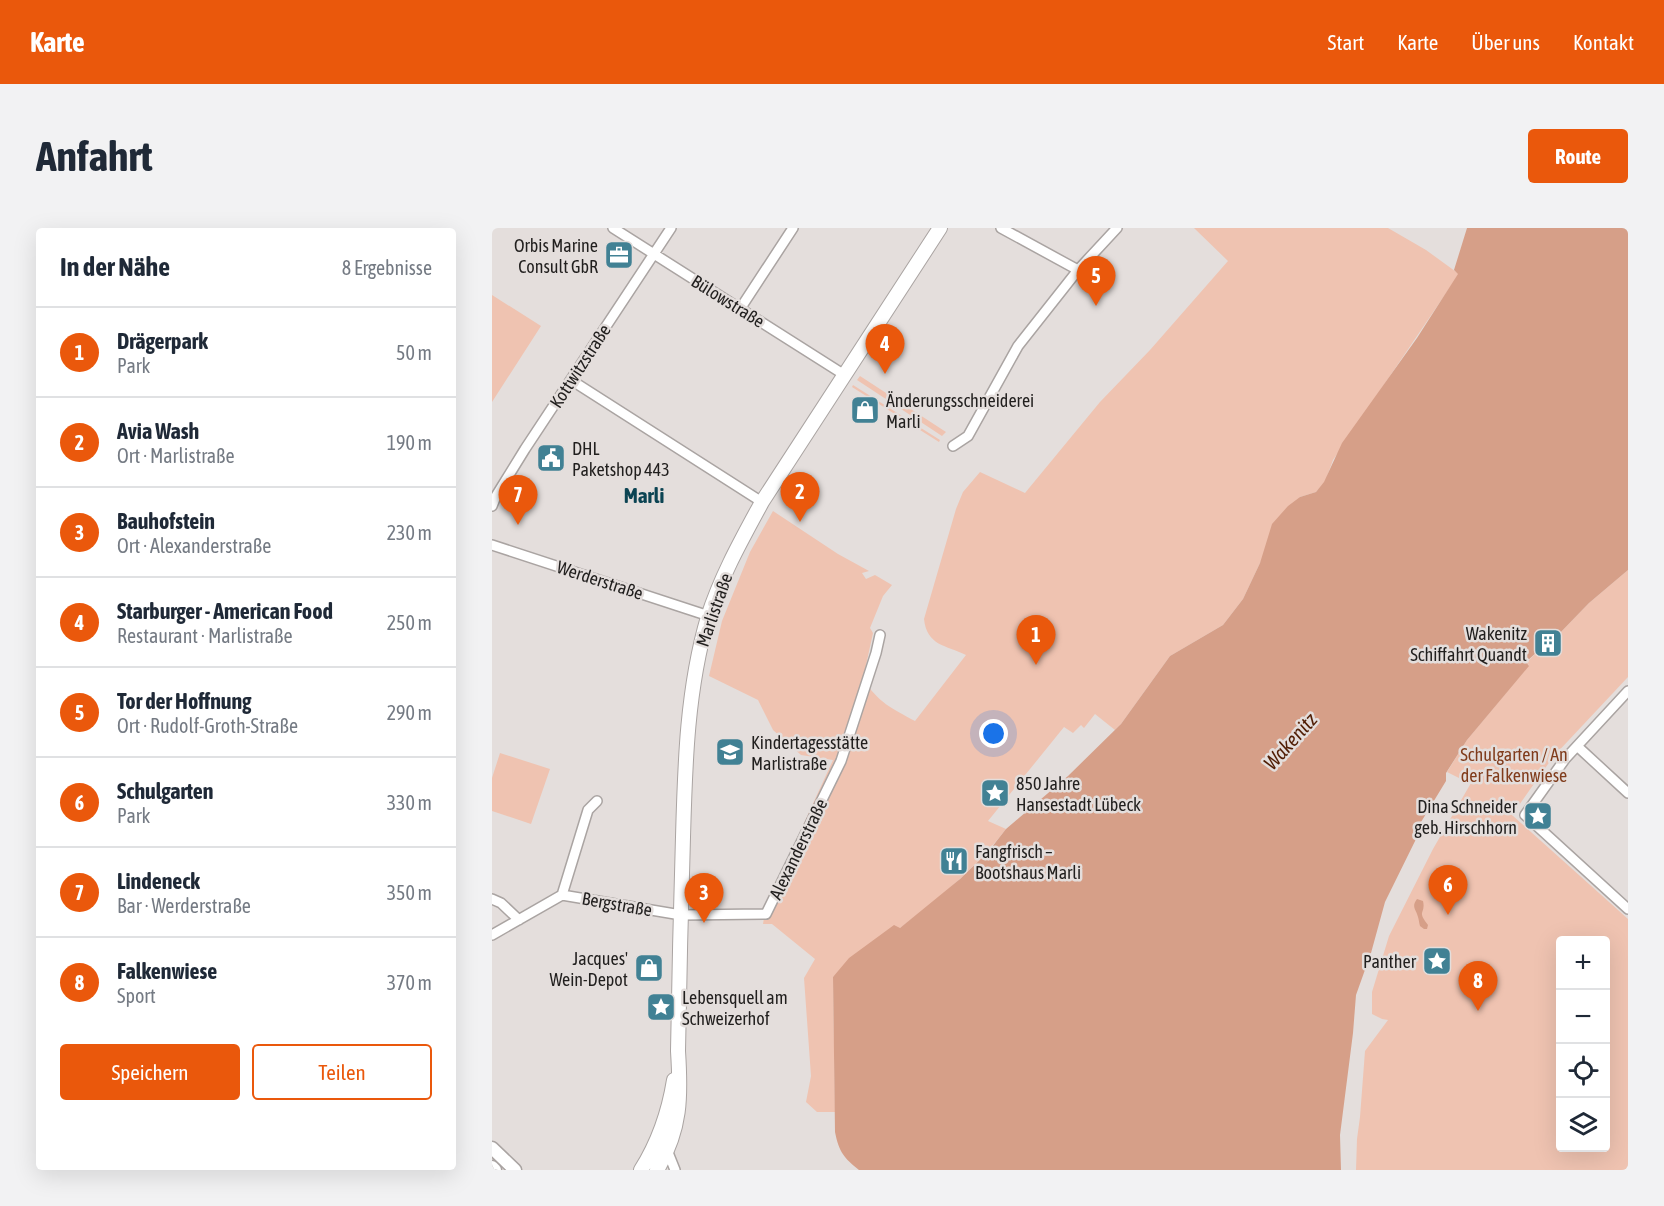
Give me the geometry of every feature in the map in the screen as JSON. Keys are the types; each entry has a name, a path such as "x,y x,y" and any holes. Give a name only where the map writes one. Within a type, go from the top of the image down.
{"main road":[{"name":"Marlistraße","path":"672,1114 672,1088 678,1051 686,749 692,691 709,616 722,580 762,502 843,374 940,228"},
{"path":"657,1170 674,1135 672,1114"},
{"path":"641,1170 672,1114"},
{"path":"492,1148 515,1170"},
{"path":"492,1167 495,1170"}],"street":[{"name":"Bülowstraße","path":"613,228 843,374"},
{"name":"Kottwitzstraße","path":"492,506 495,496 525,449 671,228"},
{"path":"740,309 794,228"},
{"path":"1001,228 1078,270"},
{"path":"953,446 968,436 1018,346 1078,270 1117,228"},
{"path":"571,380 762,502"},
{"name":"Werderstraße","path":"492,544 709,616"},
{"name":"Alexanderstraße","path":"681,915 766,914 841,761 880,635"},
{"path":"1628,692 1565,759 1526,815 1628,909"},
{"path":"1577,746 1628,793"},
{"path":"562,895 588,810 597,801"},
{"name":"Bergstraße","path":"492,935 562,895 681,915"},
{"path":"492,899 501,903 519,920"},
{"path":"667,1150 675,1170"}],"green space":[{"path":"1194,228 1388,228 1426,250 1459,274 1333,460 1325,482 1316,492 1300,497 1260,563 1243,599 1223,625 1170,656 1115,730 1095,714 1084,728 1081,725 1073,733 1064,727 988,821 1006,829 988,851 968,872 925,909 833,977 835,1112 817,1112 806,1102 811,1076 804,978 815,959 772,924 763,924 766,906 833,760 801,755 773,730 758,700 709,676 722,621 750,552 773,511 838,554 869,571 862,573 866,579 875,575 892,585 883,596 870,628 873,633 863,679 880,699 915,721 966,655 933,640 924,619 963,492 980,472 1025,493 1100,402 1150,350 1228,261"},
{"path":"492,295 541,326 492,402"},
{"path":"860,376 946,432 942,436 857,380"},
{"path":"853,385 940,440 939,442 852,387"},
{"name":"Schulgarten / An der Falkenwiese","path":"1628,570 1628,677 1553,757 1512,815 1628,919 1628,1170 1356,1170 1365,1051 1388,1020 1372,1014 1372,992 1389,936 1433,849 1471,783 1447,772 1467,740 1529,665 1526,663 1538,651 1537,648 1554,631 1558,635 1589,603"},
{"path":"500,753 550,769 531,824 492,811 492,778"}],"water":[{"name":"Wakenitz","path":"1467,228 1628,228 1628,570 1589,603 1558,635 1553,631 1537,648 1538,651 1526,662 1529,666 1467,740 1446,773 1446,781 1418,827 1419,833 1385,902 1371,953 1356,995 1340,1135 1341,1170 859,1170 843,1154 835,1132 833,977 849,958 894,925 900,928 960,879 988,852 1006,829 1068,776 1121,724 1170,656 1223,625 1243,599 1260,563 1272,524 1288,506 1300,497 1316,492 1324,482 1342,443 1417,338 1458,274 1454,270"},
{"path":"1417,899 1423,901 1422,914 1428,925 1427,929 1420,926 1414,906"}],"place":[{"name":"Orbis Marine Consult GbR","path":"619,255"},
{"name":"Tor der Hoffnung","path":"1096,306"},
{"name":"Starburger - American Food","path":"885,374"},
{"name":"Änderungsschneiderei Marli","path":"865,410"},
{"name":"DHL Paketshop 443","path":"551,458"},
{"name":"Avia Wash","path":"800,522"},
{"name":"Lindeneck","path":"518,525"},
{"name":"Wakenitz Schiffahrt Quandt","path":"1548,643"},
{"name":"Drägerpark","path":"1036,665"},
{"name":"Kindertagesstätte Marlistraße","path":"730,752"},
{"name":"850 Jahre Hansestadt Lübeck","path":"995,793"},
{"name":"Dina Schneider geb. Hirschhorn","path":"1538,816"},
{"name":"Fangfrisch – Bootshaus Marli","path":"954,861"},
{"name":"Schulgarten","path":"1448,915"},
{"name":"Bauhofstein","path":"704,923"},
{"name":"Panther","path":"1437,961"},
{"name":"Jacques' Wein-Depot","path":"649,968"},
{"name":"Lebensquell am Schweizerhof","path":"661,1007"},
{"name":"Falkenwiese","path":"1478,1011"}],"district":[{"name":"Marli","path":"644,495"}]}
